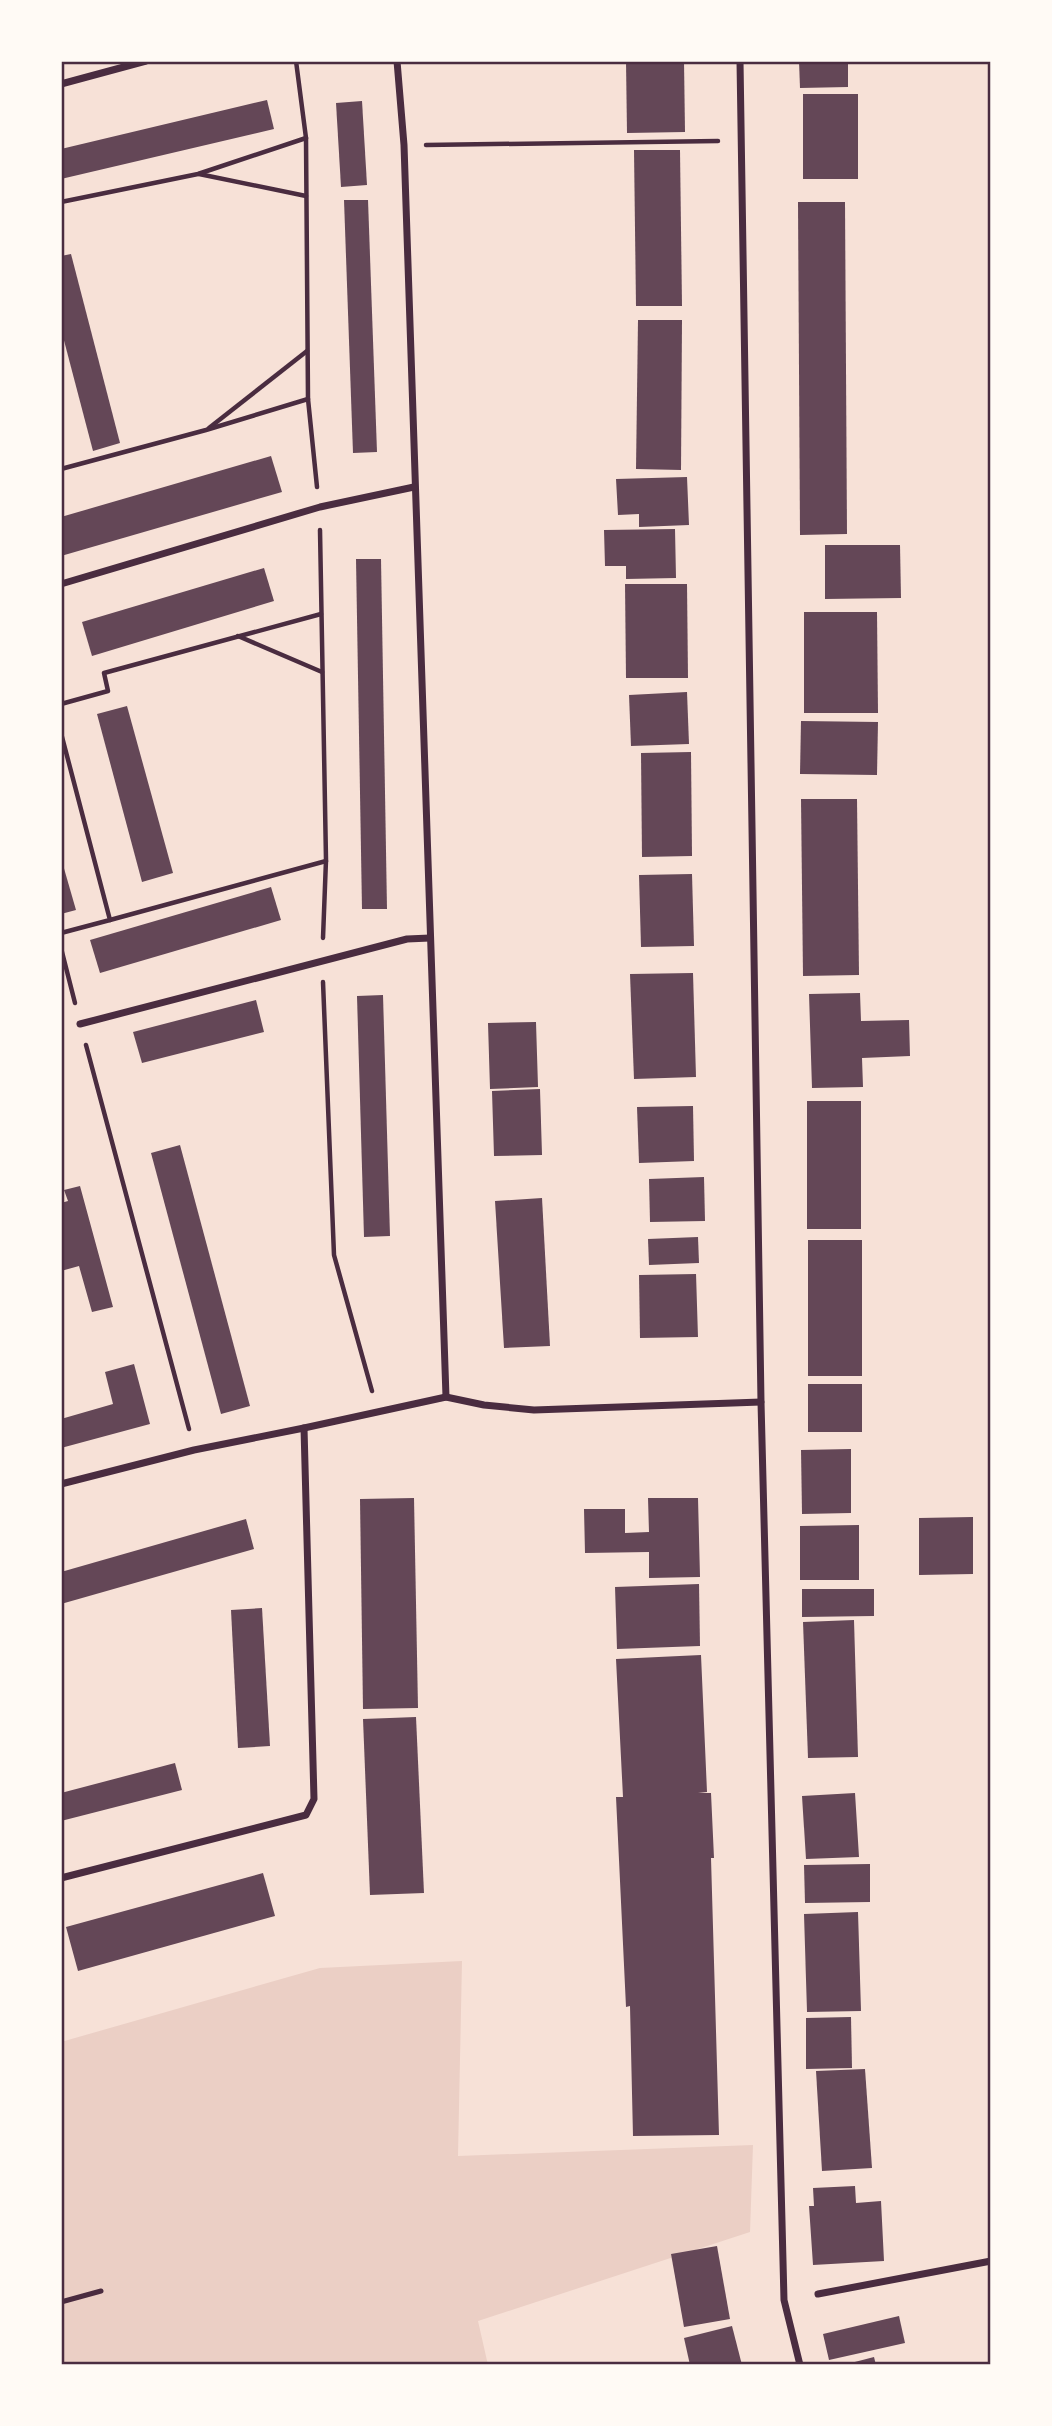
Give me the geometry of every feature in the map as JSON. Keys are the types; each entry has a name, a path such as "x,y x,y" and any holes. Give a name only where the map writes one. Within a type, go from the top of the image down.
{"street":[{"path":"61,84 146,61"},
{"path":"397,61 404,145 446,1397"},
{"path":"740,61 761,1402 784,2300 800,2365"},
{"path":"61,584 320,507 414,487"},
{"path":"80,1024 407,939 430,938"},
{"path":"61,1484 194,1450 446,1397 484,1405 534,1410 761,1402"},
{"path":"61,1878 306,1815 314,1799 304,1428"},
{"path":"818,2294 991,2261"}],"lane":[{"path":"61,2302 100,2291"}],"path":[{"path":"61,469 308,399 306,138 296,61"},
{"path":"61,202 198,174 306,138"},
{"path":"426,145 712,141"},
{"path":"198,174 306,196"},
{"path":"206,430 307,351"},
{"path":"61,704 108,691 104,673 321,614 326,860 323,960 334,1255 378,1412"},
{"path":"238,636 322,673"},
{"path":"61,733 110,920"},
{"path":"61,933 326,860"},
{"path":"61,948 194,1450"}],"shaded area":[{"path":"462,1961 458,2156 753,2145 750,2232 478,2321 488,2365 61,2365 61,2042 320,1968"}],"building":[{"path":"626,61 684,61 685,132 627,133"},
{"path":"799,61 848,61 848,87 800,88"},
{"path":"803,94 858,94 858,179 803,179"},
{"path":"267,100 274,129 61,179 61,149"},
{"path":"362,101 367,185 341,187 336,103"},
{"path":"634,150 680,150 682,306 636,306"},
{"path":"344,200 368,200 377,452 353,453"},
{"path":"798,202 845,202 847,534 800,535"},
{"path":"71,254 120,443 93,451 61,329 61,256"},
{"path":"638,320 682,320 681,470 636,469"},
{"path":"271,456 282,492 61,556 61,517"},
{"path":"687,477 689,525 639,527 639,514 618,515 616,479"},
{"path":"675,529 676,578 626,579 626,566 605,566 604,530"},
{"path":"825,545 900,545 901,598 825,599"},
{"path":"356,559 381,559 387,909 362,909"},
{"path":"264,568 274,601 92,656 82,622"},
{"path":"625,584 687,584 688,678 626,678"},
{"path":"804,612 877,612 878,713 804,713"},
{"path":"687,692 689,744 631,746 629,695"},
{"path":"127,706 173,873 142,882 97,714"},
{"path":"801,721 878,722 877,775 800,774"},
{"path":"691,752 692,856 642,857 641,753"},
{"path":"801,799 857,799 859,975 803,976"},
{"path":"61,858 76,910 61,914"},
{"path":"692,874 694,946 641,947 639,875"},
{"path":"271,887 281,920 100,973 90,940"},
{"path":"693,973 696,1077 634,1079 630,974"},
{"path":"860,993 861,1021 909,1020 910,1056 862,1058 863,1087 812,1088 809,994"},
{"path":"383,995 390,1236 364,1237 357,996"},
{"path":"256,1000 264,1032 142,1063 133,1032"},
{"path":"536,1022 538,1087 490,1089 488,1023"},
{"path":"540,1089 542,1155 494,1156 492,1091"},
{"path":"807,1101 861,1101 861,1229 807,1229"},
{"path":"693,1106 694,1161 639,1163 637,1107"},
{"path":"180,1145 250,1406 221,1414 151,1153"},
{"path":"704,1177 705,1221 650,1222 649,1179"},
{"path":"80,1186 113,1307 92,1312 79,1266 61,1271 61,1203 68,1201 64,1190"},
{"path":"542,1198 550,1346 504,1348 495,1201"},
{"path":"698,1237 699,1263 649,1265 648,1239"},
{"path":"808,1240 862,1240 862,1376 808,1376"},
{"path":"696,1274 698,1337 640,1338 639,1275"},
{"path":"134,1364 150,1424 61,1448 61,1419 113,1404 105,1372"},
{"path":"808,1384 862,1384 862,1432 808,1432"},
{"path":"851,1449 851,1513 802,1514 801,1450"},
{"path":"414,1498 418,1708 363,1709 360,1499"},
{"path":"648,1498 698,1498 700,1577 649,1578 649,1552 585,1553 584,1509 625,1509 625,1533 649,1532"},
{"path":"973,1517 973,1574 919,1575 919,1518"},
{"path":"246,1519 254,1549 61,1604 61,1572"},
{"path":"859,1525 859,1580 800,1580 800,1526"},
{"path":"699,1584 700,1646 617,1649 615,1587"},
{"path":"802,1589 874,1589 874,1616 802,1617"},
{"path":"262,1608 270,1746 238,1748 231,1610"},
{"path":"854,1620 858,1757 808,1758 803,1622"},
{"path":"701,1655 707,1792 698,1793 711,1793 719,2135 633,2136 630,2006 626,2007 616,1797 623,1797 616,1659"},
{"path":"416,1717 424,1893 370,1895 363,1719"},
{"path":"175,1763 182,1790 61,1821 61,1793"},
{"path":"855,1793 859,1857 806,1859 802,1796"},
{"path":"870,1864 870,1902 805,1903 804,1865"},
{"path":"263,1873 275,1916 78,1971 66,1927"},
{"path":"858,1912 861,2011 807,2012 804,1914"},
{"path":"851,2017 852,2068 806,2069 806,2018"},
{"path":"865,2069 872,2168 822,2171 816,2071"},
{"path":"855,2186 856,2203 881,2201 884,2261 813,2265 809,2206 814,2206 813,2188"},
{"path":"717,2246 730,2319 684,2327 671,2254"},
{"path":"899,2316 905,2343 829,2360 823,2334"},
{"path":"732,2326 742,2365 690,2365 684,2338"},
{"path":"874,2357 876,2365 847,2365 847,2364"}]}
